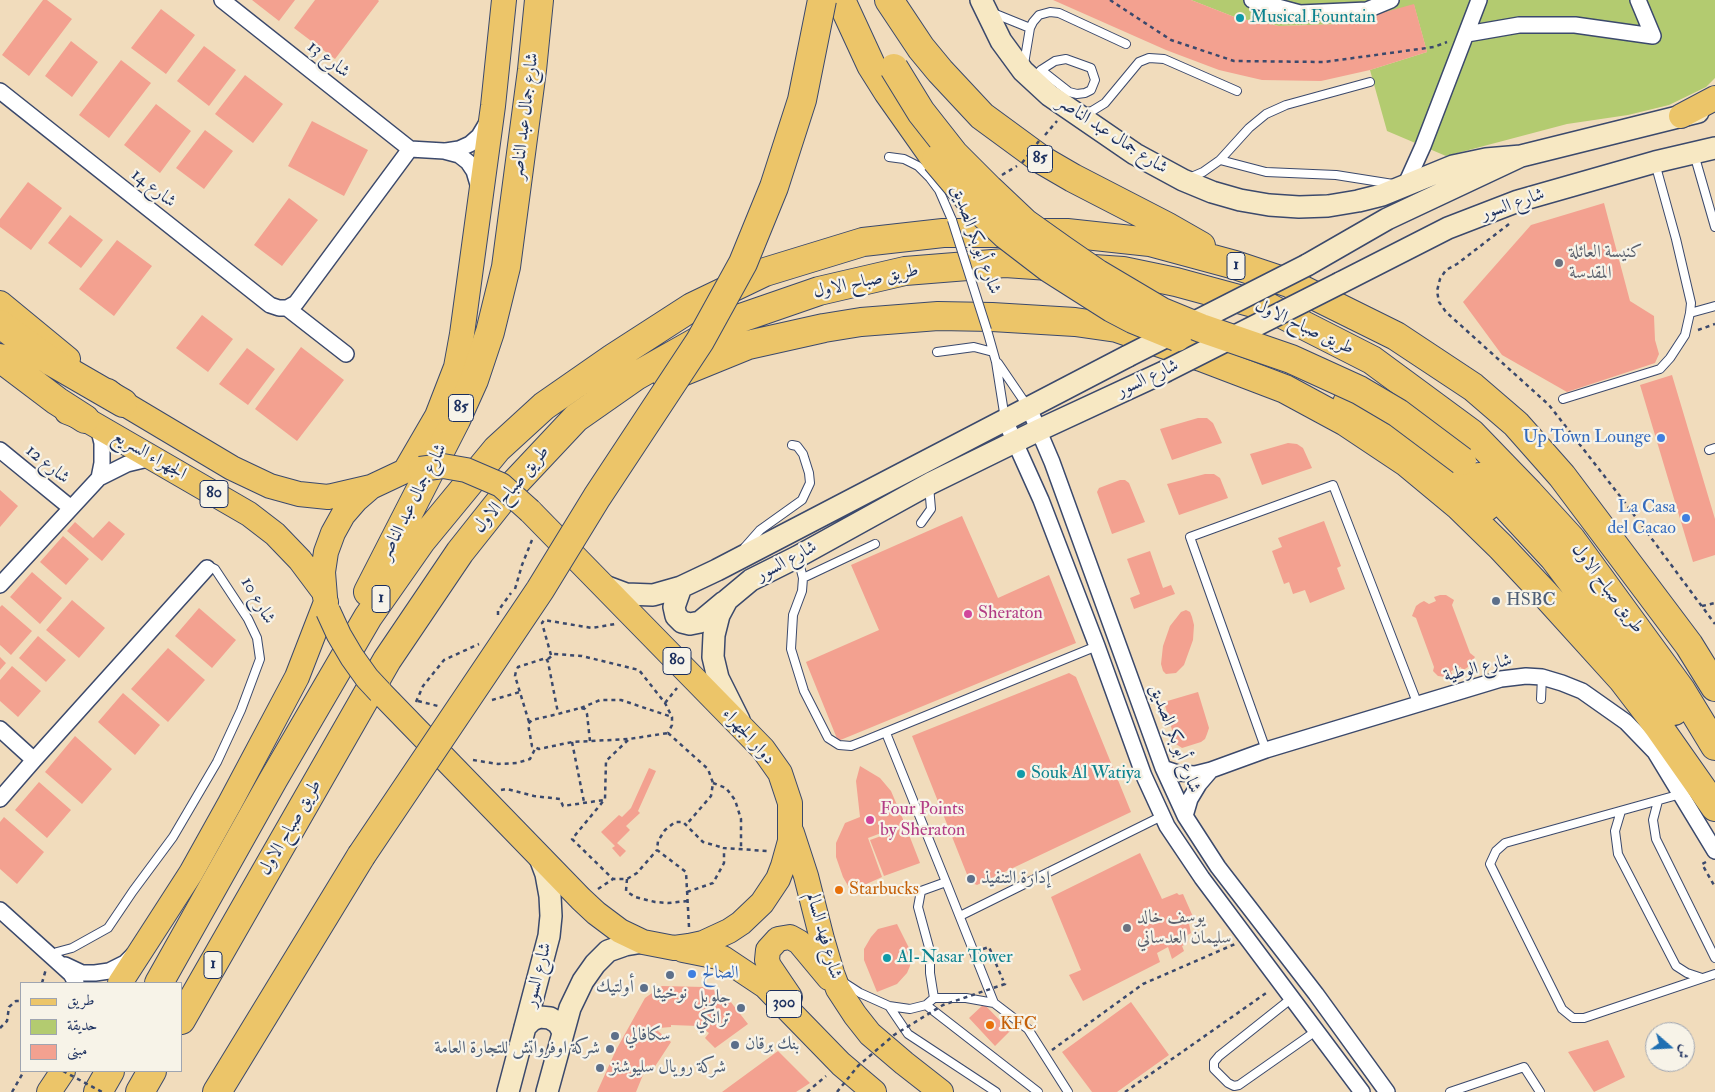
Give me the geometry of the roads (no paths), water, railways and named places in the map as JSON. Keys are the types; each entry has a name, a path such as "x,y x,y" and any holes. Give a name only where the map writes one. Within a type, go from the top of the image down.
{"highway":[{"name":"شارع جمال عبد الناصر","path":"273,780 474,380 490,332 506,267 530,90 539,0"},
{"path":"217,1092 361,856 540,590 597,497 700,341 743,263 774,187 802,100 822,0"},
{"path":"841,0 851,24 884,86 903,116 936,160 974,205 1006,235 1070,283 1112,308 1204,348 1321,389 1385,425 1446,468 1520,540 1610,656 1715,807"},
{"path":"860,0 894,68 921,112 954,154 988,190 1025,223 1098,274 1162,312 1201,328 1291,359 1359,390 1398,413 1462,461 1488,486 1554,558 1715,764"},
{"name":"85","path":"888,0 921,48 982,116 1042,160 1235,265"},
{"name":"طريق صباح الاول","path":"161,982 273,780 368,617 422,540 497,450 544,406 612,358 692,307 765,272 863,242 943,233 1067,232 1150,242 1235,265 1289,283 1396,336 1473,387 1516,424 1562,476 1689,645 1715,687"},
{"name":"طريق صباح الاول","path":"182,1018 388,660 460,552 514,484 576,418 636,376 735,320 819,290 905,271 1005,263 1123,271 1176,282 1268,307 1372,360 1471,434 1571,540 1681,690 1715,746"},
{"path":"514,484 585,427 660,381 748,345 824,328 861,322 938,316 1039,319 1116,328 1201,357 1285,389 1346,422 1406,462 1459,506 1501,547 1581,633 1650,716"},
{"name":"الجهراء السريع","path":"0,324 52,362 122,403"},
{"name":"الجهراء السريع","path":"0,358 57,401 92,423"},
{"path":"100,1092 110,1072"},
{"path":"140,1092 151,1072"}],"main road":[{"name":"شارع جمال عبد الناصر","path":"413,470 456,367 493,106 504,0"},
{"name":"شارع جمال عبد الناصر","path":"982,4 1000,41 1032,73 1049,95 1135,154 1183,180 1212,192 1240,200 1269,205 1328,206 1358,201 1405,186 1453,166 1486,159 1521,156"},
{"path":"1681,116 1715,98"},
{"name":"شارع السور","path":"602,585 626,594 653,595 681,587 733,562 1307,265 1387,219 1521,156 1715,108"},
{"name":"شارع السور","path":"743,730 718,678 713,657 714,636 719,615 727,600 751,580 797,557 929,484 1164,372 1448,228 1518,201 1655,162 1715,148"},
{"name":"الجهراء السريع","path":"0,303 122,403 232,468 270,486 299,494 328,497 371,487"},
{"name":"الجهراء السريع","path":"0,375 42,401 92,423 249,514 275,534 300,560 326,602"},
{"name":"دوار الجهراء","path":"443,466 466,470 501,485 535,516 762,749 780,773 790,804 791,829 788,852 778,879 762,903 741,923 723,934 703,942 682,947 643,942 620,931 596,913 540,858 463,764 380,692 367,678 338,635 326,602 324,565 326,552 333,533 343,515 356,500 371,487 413,470 443,466"},
{"path":"681,587 674,607 676,616 682,622 690,624 700,622 727,600"},
{"path":"121,982 190,873 272,725 296,676 326,602"},
{"name":"شارع فهد السالم","path":"791,829 835,981 855,1015 870,1034 941,1092"},
{"name":"شارع السور","path":"508,1092 543,960 551,916 546,874 540,858"},
{"path":"806,1027 790,996 769,966 766,956 770,945 783,937 790,937 800,942 835,981"},
{"path":"547,1092 570,1008 583,981 595,964 608,951 625,945 643,942"},
{"name":"300","path":"682,947 723,958 765,986 841,1064 874,1092"},
{"path":"525,1027 532,1020 540,1017 550,1018 558,1023 563,1032"},
{"path":"49,1092 62,1072"}],"street":[{"name":"شارع 13","path":"222,0 410,149"},
{"path":"1252,0 1300,13 1368,10 1391,0"},
{"path":"1405,186 1423,146 1479,0"},
{"path":"1466,34 1519,25 1575,25 1653,36 1638,0"},
{"name":"شارع 14","path":"0,91 270,305 286,308 346,354"},
{"path":"444,151 464,146 479,136 487,123 493,106"},
{"path":"286,308 296,303 410,149 444,151 459,155 468,162 474,171 478,183 480,202"},
{"name":"شارع أبو بكر الصديق","path":"1029,408 1039,430 1163,768 1185,816 1218,867 1316,994 1387,1092"},
{"name":"شارع أبو بكر الصديق","path":"1005,420 1041,500 1144,776 1167,826 1202,878 1362,1092"},
{"name":"شارع 12","path":"92,423 102,443 102,463 99,478"},
{"name":"شارع 12","path":"0,450 71,508"},
{"name":"شارع 12","path":"0,584 99,478 127,464 152,458"},
{"name":"شارع 10","path":"0,799 207,568"},
{"name":"شارع الوطية","path":"1163,768 1178,773 1195,774 1266,750 1501,679 1526,676 1542,677 1582,691 1626,722 1655,752 1715,851"},
{"path":"0,728 34,760"},
{"path":"1185,816 1190,799 1210,770"},
{"path":"0,910 71,974 75,982"},
{"path":"54,959 73,970 82,973 95,973 109,970 124,962 143,947"}],"lane":[{"path":"982,4 1030,28"},
{"path":"1032,73 1030,28 1039,15 1050,12 1060,13 1126,44"},
{"path":"1066,58 1091,68 1095,80 1091,90 1077,94 1069,92 1032,73 1055,61 1066,58"},
{"path":"1068,108 1080,113 1092,112 1105,103 1139,62 1149,58 1164,59 1237,91"},
{"path":"1183,180 1203,172 1220,160 1248,128 1266,114 1276,109 1370,82"},
{"path":"1693,153 1715,227"},
{"name":"شارع أبو بكر الصديق","path":"889,157 904,159 918,166 939,190 952,220 994,352 1005,420"},
{"path":"1220,160 1266,172 1336,175 1405,186"},
{"path":"1563,399 1660,369 1670,358 1684,335 1691,303 1655,162"},
{"path":"1690,313 1715,306"},
{"path":"937,352 974,347 994,352"},
{"name":"شارع أبو بكر الصديق","path":"996,362 1029,408"},
{"path":"733,562 760,530 802,500 810,483 809,473 802,454 797,446 792,445"},
{"path":"921,523 931,509 929,484"},
{"path":"1266,750 1190,537 1333,485 1418,705"},
{"path":"803,578 875,544"},
{"path":"797,557 803,578 802,591 793,615 791,649 804,691 828,738 839,745 851,746 886,733 1097,646"},
{"name":"شارع 10","path":"54,959 57,952 72,948 108,928 173,837 217,762 241,710 260,659 257,638 248,619 215,569 207,568"},
{"path":"1542,677 1542,699"},
{"path":"886,733 994,1003"},
{"path":"1681,794 1505,843 1496,850 1490,864 1562,1009 1573,1018 1584,1018 1715,974"},
{"path":"1658,801 1653,820 1656,839 1715,958"},
{"path":"1621,811 1615,831 1618,854 1676,966 1687,973 1702,978"},
{"path":"960,916 1162,816"},
{"path":"934,998 930,973 930,950 918,907 921,891 946,882"},
{"path":"835,981 889,1006 910,1009 926,1005 934,998 966,998 994,1003 1028,1029 1068,1092"},
{"path":"1292,998 1219,1056 1214,1062 1214,1069 1228,1083 1234,1086 1239,1085 1316,1031"},
{"path":"926,1005 1038,1092"},
{"path":"889,1006 908,1034 996,1092"},
{"path":"1450,1092 1524,1068 1540,1092"}],"place":[{"name":"Musical Fountain","path":"1240,18"},
{"name":"كنيسة العائلة المقدسة","path":"1559,263"},
{"name":"Up Town Lounge","path":"1661,438"},
{"name":"La Casa del Cacao","path":"1686,518"},
{"name":"HSBC","path":"1496,601"},
{"name":"Sheraton","path":"968,614"},
{"name":"Souk Al Watiya","path":"1021,774"},
{"name":"Four Points by Sheraton","path":"870,820"},
{"name":"إدارة التنفيذ","path":"971,879"},
{"name":"Starbucks","path":"839,890"},
{"name":"يوسف خالد سليمان العدساني","path":"1127,928"},
{"name":"Al-Nasar Tower","path":"887,958"},
{"name":"الصالح","path":"692,974"},
{"name":"نوخيثا","path":"670,975"},
{"name":"أولتيك","path":"644,988"},
{"name":"جلوبل ترانكي","path":"741,1008"},
{"name":"KFC","path":"990,1025"},
{"name":"سكافالي","path":"615,1036"},
{"name":"بنك برقان","path":"735,1045"},
{"name":"شركة اوفرواتش للتجارة العامة","path":"610,1049"},
{"name":"شركة رويال سليوشنز","path":"600,1068"}]}
